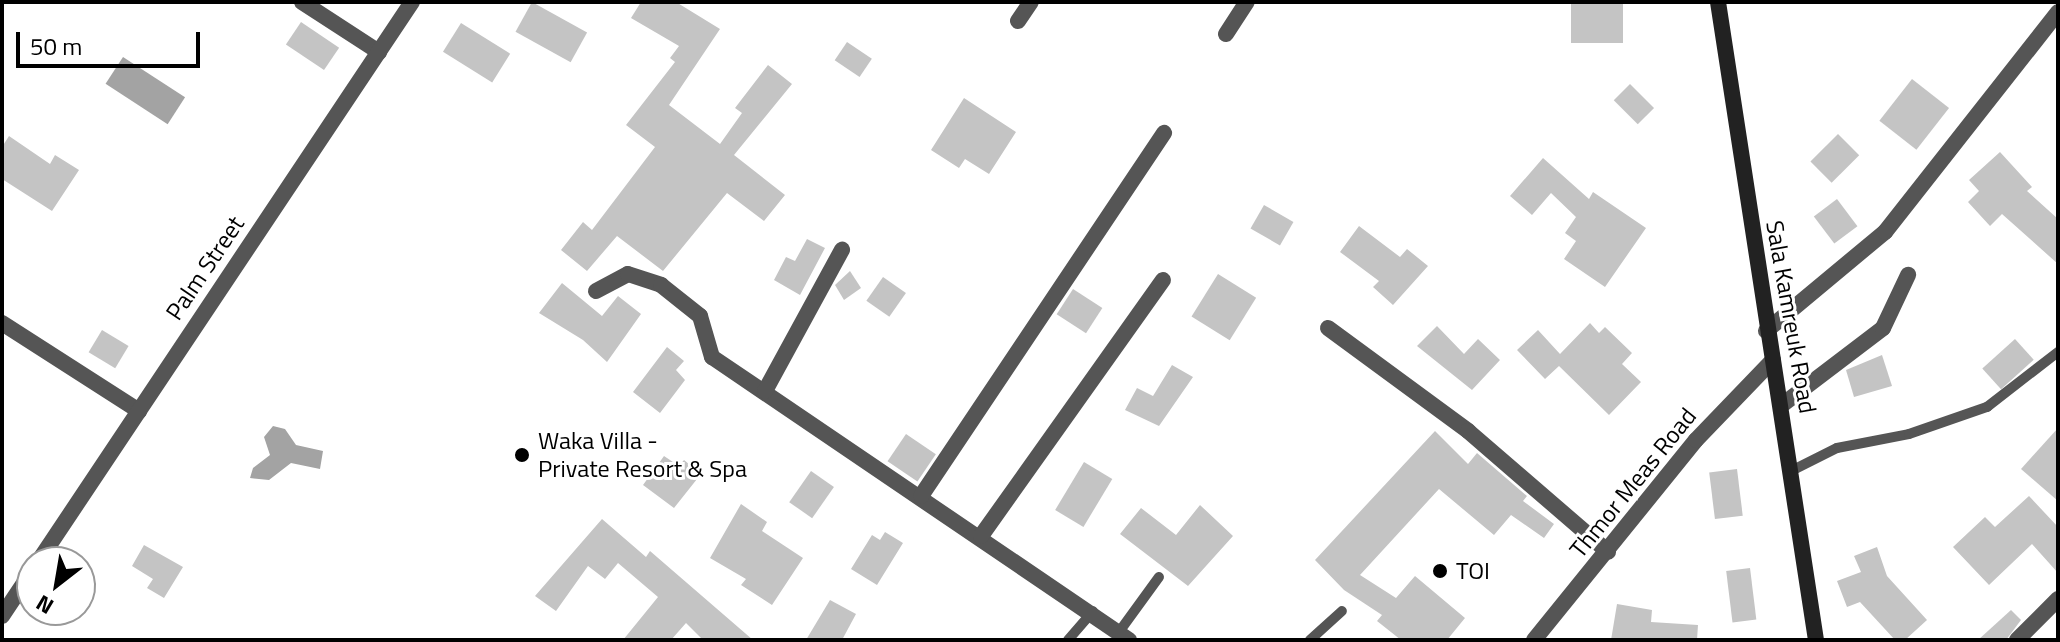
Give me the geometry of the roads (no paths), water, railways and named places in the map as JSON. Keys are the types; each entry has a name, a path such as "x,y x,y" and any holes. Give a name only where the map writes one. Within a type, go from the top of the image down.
{"street":[{"path":"302,2 379,52"},
{"name":"Palm Street","path":"49,546 412,2"},
{"path":"1018,21 1031,2"},
{"path":"1226,34 1247,2"},
{"name":"Sala Kamreuk Road","path":"1718,2 1766,331 1793,470 1816,640"},
{"path":"1766,331 1885,232 2058,12"},
{"path":"921,496 1164,133"},
{"path":"765,391 842,250"},
{"path":"596,291 628,274 661,285 700,316 712,357 1093,611 1124,636"},
{"path":"1782,405 1883,328 1908,275"},
{"path":"981,536 1163,280"},
{"path":"2,323 139,411"},
{"path":"1328,328 1468,431 1608,552"},
{"name":"Thmor Meas Road","path":"1534,640 1696,440 1773,360"},
{"path":"2,616 16,595"},
{"path":"2017,640 2058,599"}],"lane":[{"path":"1793,470 1837,448 1909,434 1987,407 2058,352"},
{"path":"1124,636 1159,577"},
{"path":"1068,640 1093,611"},
{"path":"1310,640 1342,611"}],"place":[{"name":"Waka Villa - Private Resort & Spa","path":"522,455"},
{"name":"TOI","path":"1440,571"}]}
